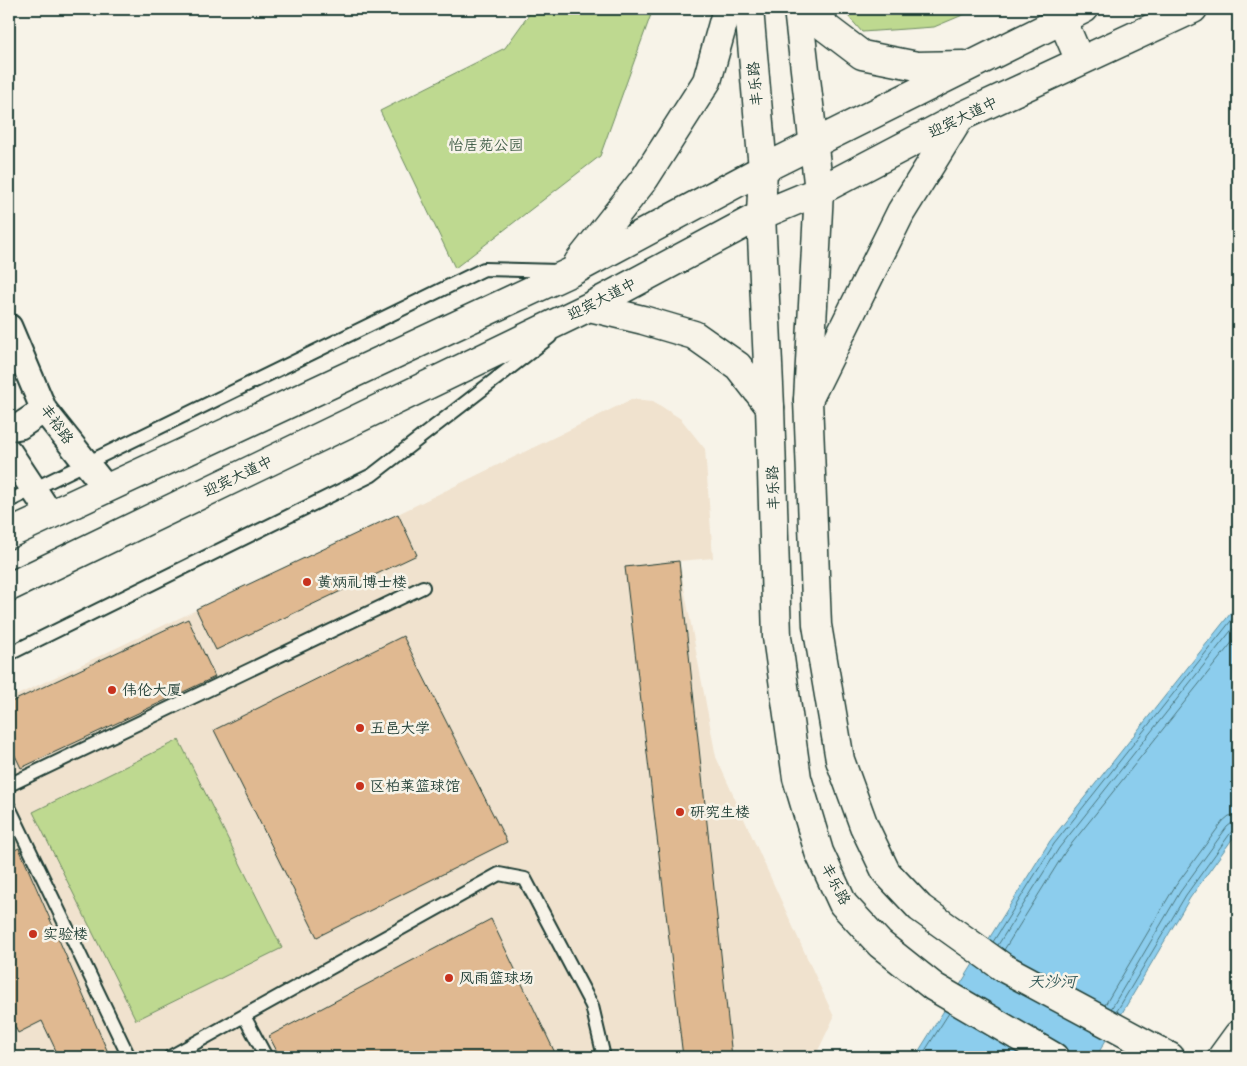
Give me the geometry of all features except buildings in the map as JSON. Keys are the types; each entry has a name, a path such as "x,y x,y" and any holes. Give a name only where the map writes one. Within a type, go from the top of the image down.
{"main road":[{"path":"571,272 645,178 707,81 727,9"},
{"name":"丰乐路","path":"749,9 762,169 761,215 770,407 777,636 797,778 819,852 843,904 880,944 934,987 1054,1057"},
{"path":"798,9 820,191 808,400 817,625 840,760 864,826 886,872 920,908 1004,968 1170,1057"},
{"path":"817,9 825,27 862,55 917,66 970,65"},
{"name":"迎宾大道中","path":"9,587 589,307 761,215 820,191 960,117 1193,9"},
{"path":"9,534 571,272 762,169 1073,14 1080,61"},
{"path":"808,400 901,212 960,117"},
{"path":"516,297 530,321 534,334"},
{"path":"589,307 694,335 738,366 770,407"},
{"path":"1222,1057 1238,1034"}],"street":[{"name":"丰裕路","path":"9,327 44,410 106,488"},
{"path":"9,428 20,426 44,410"},
{"path":"9,452 50,514"}],"lane":[{"path":"9,501 484,269 571,272"},
{"path":"9,654 372,475 589,307"},
{"path":"9,785 423,587"},
{"path":"9,807 129,1057"},
{"path":"170,1057 499,874 525,879 592,1006 604,1057"},
{"path":"244,1016 266,1057"}],"shaded area":[{"name":"五邑大学","path":"632,399 653,401 681,419 705,449 713,558 679,561 716,757 834,1017 815,1057 9,1057 9,699 398,514"}],"green space":[{"name":"怡居苑公园","path":"533,9 653,9 600,156 455,268 380,111 505,48"},
{"path":"842,9 977,9 934,27 862,32"},
{"path":"179,740 282,948 136,1020 33,812"}],"water":[{"name":"天沙河","path":"1238,604 1238,831 1190,898 1096,1057 915,1057 1050,841"}],"place":[{"name":"黄炳礼博士楼","path":"307,582"},
{"name":"伟伦大厦","path":"112,690"},
{"name":"五邑大学","path":"360,728"},
{"name":"区柏莱篮球馆","path":"360,786"},
{"name":"研究生楼","path":"680,812"},
{"name":"实验楼","path":"33,934"},
{"name":"风雨篮球场","path":"449,978"}]}
